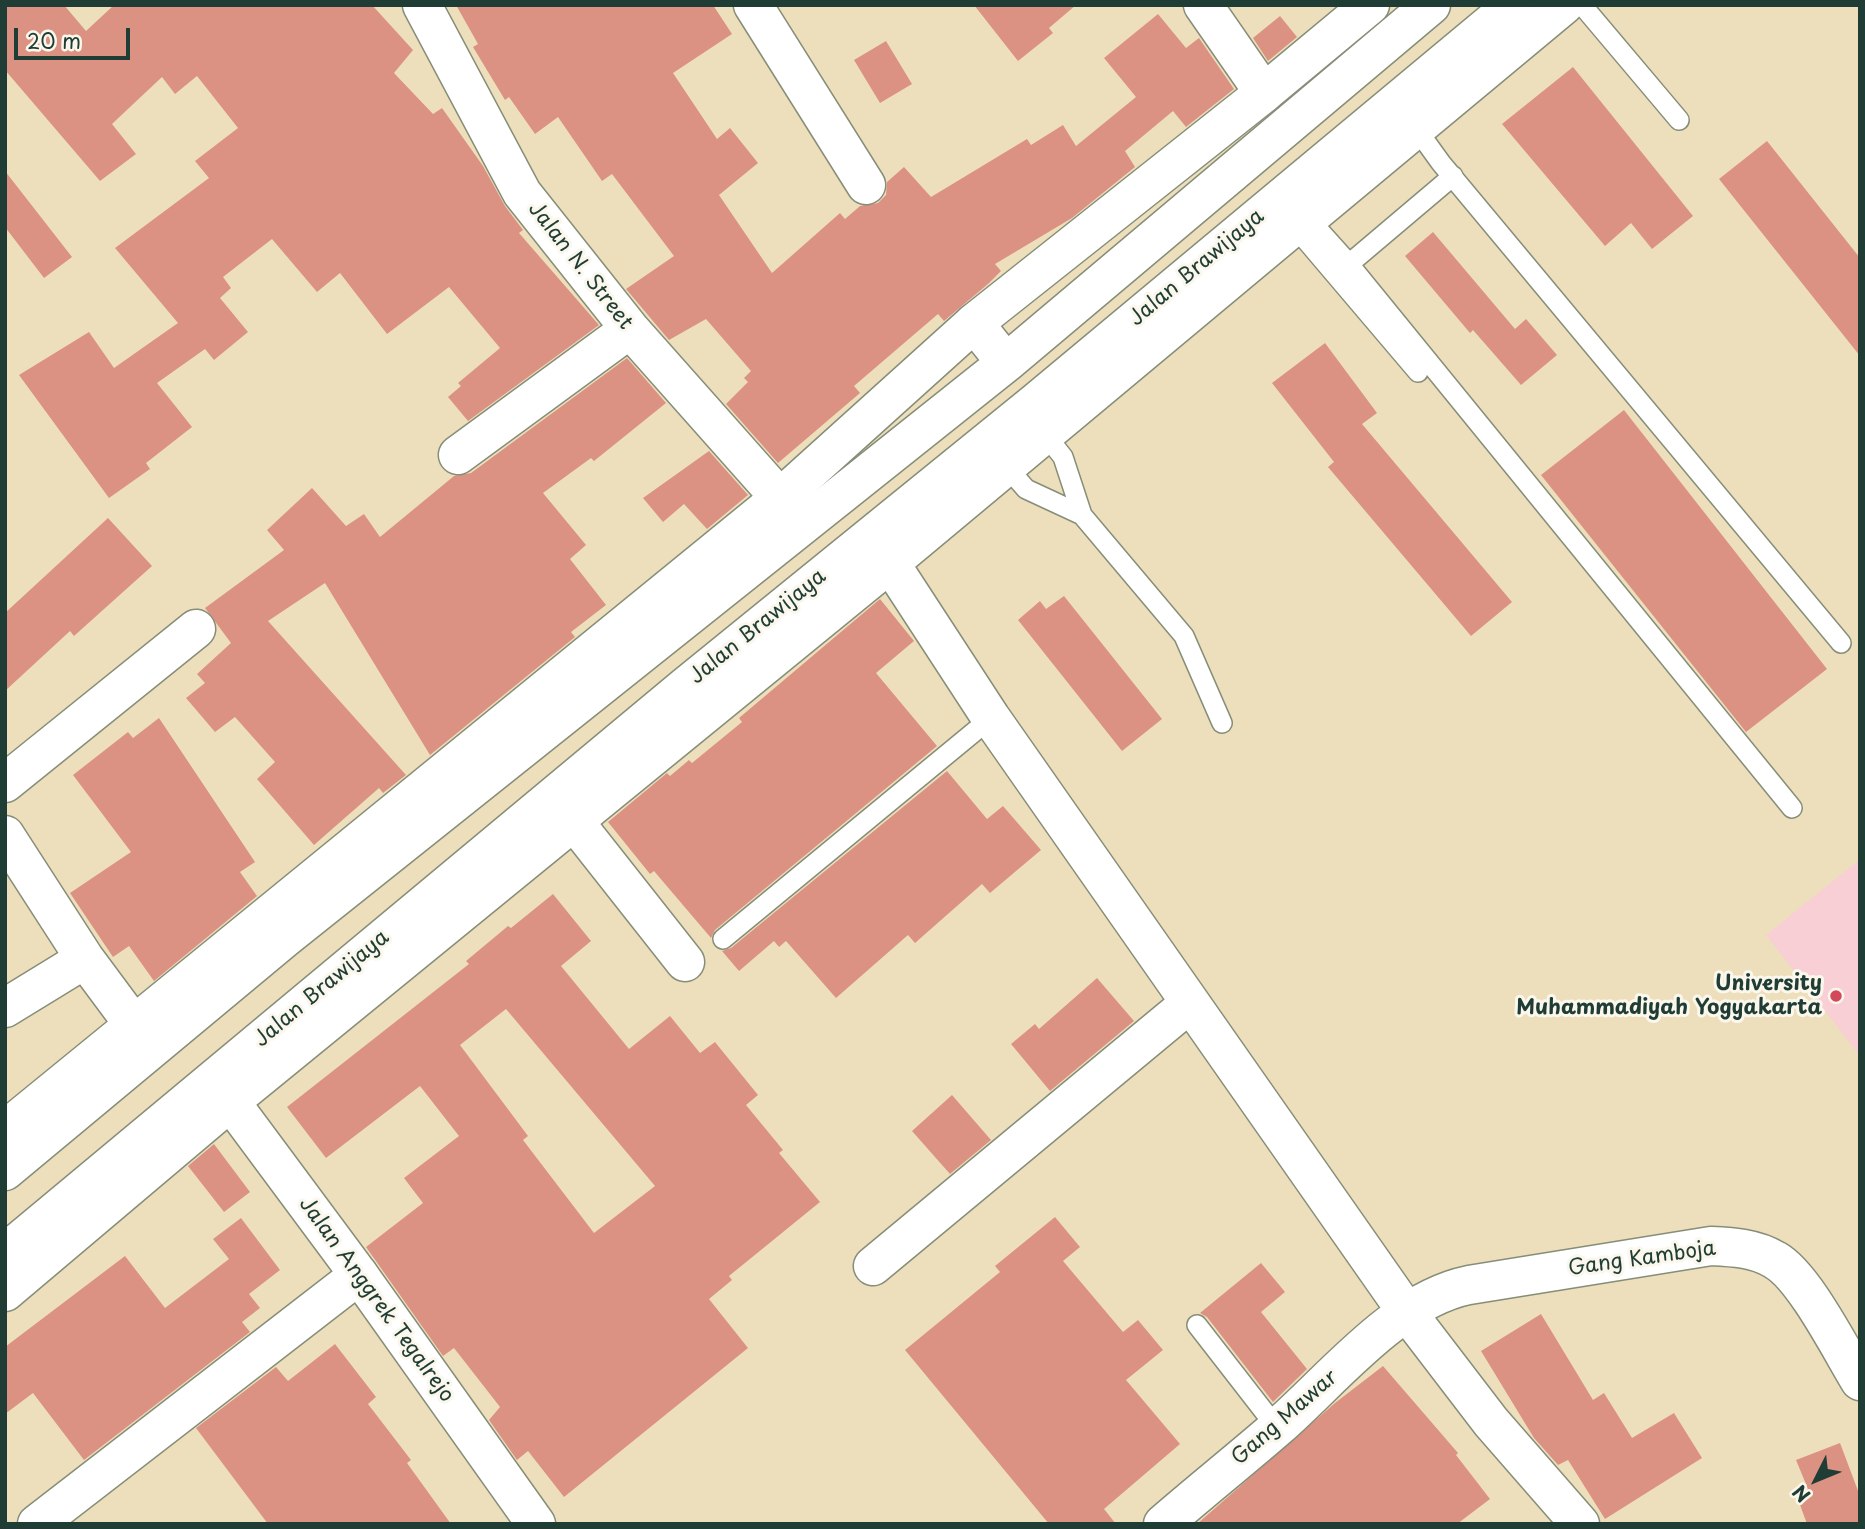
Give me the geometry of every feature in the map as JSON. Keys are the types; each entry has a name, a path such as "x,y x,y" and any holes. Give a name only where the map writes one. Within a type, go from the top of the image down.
{"main road":[{"name":"Jalan N. Street","path":"422,5 522,193 630,329 780,498"},
{"path":"753,5 866,185"},
{"path":"1203,5 1264,93"},
{"path":"5,1130 780,498 974,323 1264,93 1370,5"},
{"path":"5,1171 285,938 1006,363 1431,5"},
{"name":"Jalan Brawijaya","path":"5,1253 222,1090 697,698 1046,394 1513,5"},
{"path":"5,1292 222,1090 572,820 697,698 890,563 1564,5"},
{"path":"974,323 1006,363"},
{"path":"458,455 630,329"},
{"path":"890,563 991,718 1406,1311 1491,1422 1580,1524"},
{"path":"5,783 195,629"},
{"path":"572,820 685,962"},
{"path":"5,835 85,959 134,1025"},
{"path":"5,1008 85,959"},
{"path":"873,1266 1190,1003"},
{"name":"Jalan Anggrek Tegalrejo","path":"222,1090 359,1275 536,1524"},
{"name":"Gang Kamboja","path":"1406,1311 1455,1287 1711,1246 1749,1249 1777,1261 1796,1278 1860,1381"},
{"path":"37,1524 359,1275"},
{"name":"Gang Mawar","path":"1163,1524 1277,1428 1406,1311"}],"lane":[{"path":"1582,5 1679,120"},
{"path":"1415,127 1841,643"},
{"path":"1349,264 1453,176"},
{"path":"1301,222 1349,264 1792,808"},
{"path":"1301,222 1418,372"},
{"path":"1044,433 1063,457 1082,515 1184,636 1222,723"},
{"path":"1006,465 1026,489 1082,515"},
{"path":"723,939 991,718"},
{"path":"1196,1325 1277,1428"}],"shaded area":[{"name":"University Muhammadiyah Yogyakarta","path":"1860,859 1860,1056 1766,935"}],"building":[{"path":"5,5 64,5 86,31 114,5 372,5 413,50 394,73 433,114 442,108 523,230 519,233 599,325 468,421 448,397 461,386 458,383 500,348 449,287 387,334 340,273 317,292 272,239 223,277 231,288 220,298 248,332 214,360 205,349 157,383 192,427 146,463 150,469 109,498 19,375 89,332 114,368 178,323 115,248 209,178 195,161 238,128 197,76 175,94 162,77 112,124 136,154 100,181 5,70"},
{"path":"456,5 713,5 732,34 673,73 717,139 730,128 758,163 719,195 772,273 840,213 845,219 860,206 878,203 886,195 887,182 904,167 931,197 1027,139 1031,145 1063,125 1076,146 1136,97 1104,58 1158,14 1186,48 1199,38 1234,89 1186,127 1173,111 1125,151 1135,167 1072,218 995,264 1001,271 988,284 944,321 938,314 854,386 860,393 778,463 726,404 748,382 744,378 751,371 706,319 669,340 626,289 674,256 612,174 602,181 558,117 535,134 509,97 505,100 473,47 478,44"},
{"path":"974,5 1076,5 1049,28 1053,33 1018,61"},
{"path":"1280,16 1297,37 1268,61 1253,38"},
{"path":"886,41 912,84 880,103 854,60"},
{"path":"1573,67 1693,216 1652,249 1631,223 1605,246 1502,124"},
{"path":"1767,141 1860,258 1860,356 1719,179"},
{"path":"5,171 72,257 44,278 5,227"},
{"path":"1433,232 1515,329 1526,319 1557,355 1521,385 1473,330 1470,333 1405,256"},
{"path":"1325,343 1377,413 1362,424 1512,602 1471,636 1328,467 1334,462 1272,383"},
{"path":"627,358 666,403 594,461 591,458 543,493 586,545 570,559 606,605 571,632 575,637 430,755 325,583 268,621 406,775 383,793 379,788 314,845 257,779 275,762 235,717 215,732 186,698 205,683 197,674 231,643 205,608 284,550 267,530 312,488 346,526 364,514 380,537 454,476 471,473"},
{"path":"1624,410 1827,669 1746,732 1541,475"},
{"path":"709,451 748,495 707,529 684,504 663,522 643,498"},
{"path":"108,518 152,566 74,636 70,631 5,691 5,613"},
{"path":"1064,596 1162,719 1122,751 1018,620 1040,601 1046,609"},
{"path":"880,599 914,641 876,673 937,746 715,930 711,938 654,871 650,874 608,822 667,773 670,776 689,760 692,763 742,722 739,718"},
{"path":"159,718 255,862 240,872 257,896 154,981 129,946 113,957 70,893 131,852 73,775 128,732 133,738"},
{"path":"947,771 987,819 1003,806 1041,850 990,893 982,884 915,943 908,935 836,998 786,941 779,947 774,941 739,971 722,951 731,948"},
{"path":"553,894 591,941 561,966 629,1049 670,1016 700,1053 715,1042 758,1095 746,1105 783,1150 779,1153 820,1202 729,1276 732,1280 709,1299 748,1348 564,1497 528,1451 517,1460 489,1420 500,1407 454,1348 443,1356 366,1247 423,1203 404,1178 459,1136 420,1086 326,1158 287,1107 469,964 466,961 508,926 511,928","holes":["506,1009 655,1186 594,1233 523,1140 528,1136 460,1045"]},
{"path":"1097,978 1134,1021 1050,1091 1011,1044 1035,1024 1039,1029"},
{"path":"952,1095 991,1140 950,1174 912,1131"},
{"path":"214,1144 250,1192 224,1212 188,1166"},
{"path":"1055,1217 1080,1247 1063,1261 1123,1332 1138,1320 1163,1350 1126,1380 1180,1444 1104,1509 1116,1524 1049,1524 905,1350 1000,1272 995,1266"},
{"path":"241,1218 280,1270 249,1294 260,1308 242,1322 250,1332 84,1460 33,1393 5,1414 5,1347 125,1256 165,1308 229,1259 213,1239"},
{"path":"1261,1263 1285,1292 1261,1312 1307,1369 1273,1402 1207,1317 1200,1313"},
{"path":"1541,1314 1593,1400 1604,1393 1632,1438 1674,1413 1702,1458 1605,1519 1568,1460 1558,1465 1534,1438 1481,1351"},
{"path":"335,1344 376,1397 368,1404 411,1460 407,1463 451,1524 268,1524 196,1428 276,1367 288,1381"},
{"path":"1383,1366 1458,1453 1456,1455 1490,1499 1457,1524 1197,1524 1335,1403"},
{"path":"1840,1443 1860,1496 1860,1524 1807,1524 1796,1494 1808,1489 1796,1460"}],"place":[{"name":"University Muhammadiyah Yogyakarta","path":"1836,996"}]}
